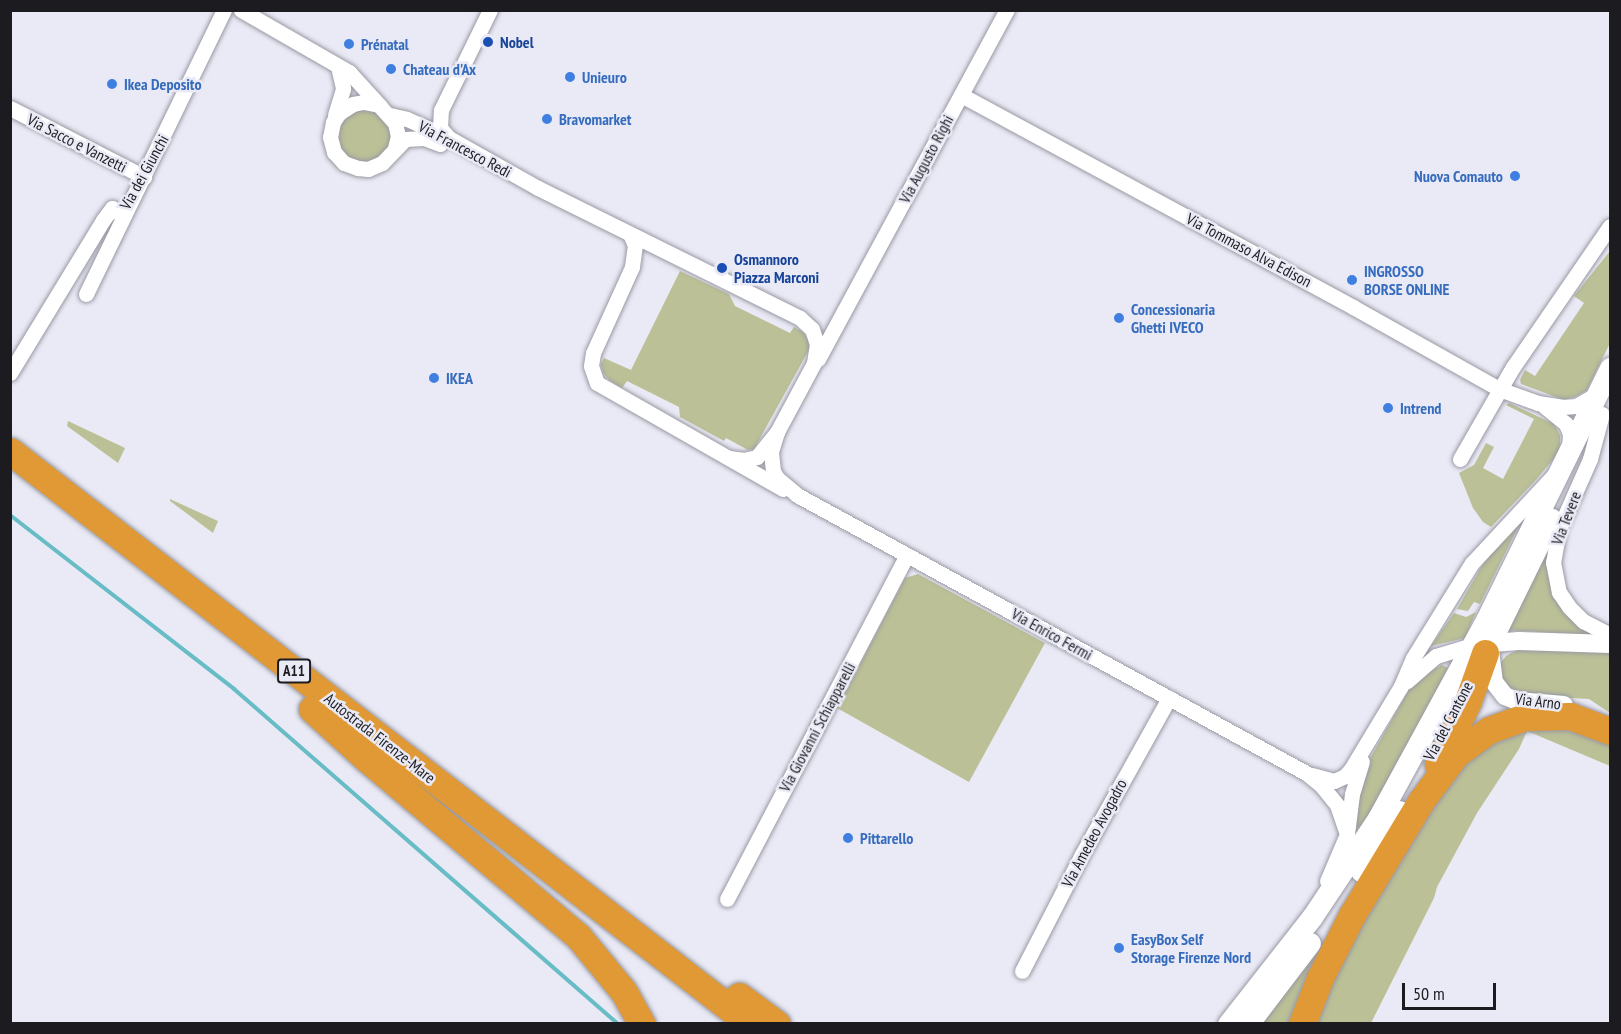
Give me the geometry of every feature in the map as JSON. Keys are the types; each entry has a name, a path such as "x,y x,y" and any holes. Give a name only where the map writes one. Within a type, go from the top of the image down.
{"highway":[{"name":"Autostrada Firenze-Mare","path":"10,451 750,1023"},
{"name":"Autostrada Firenze-Mare","path":"10,474 721,1023"},
{"path":"1421,801 1468,701 1483,647"},
{"path":"312,709 367,759 578,936 624,992 642,1023"},
{"path":"1302,1023 1320,978 1352,915 1421,801 1456,754 1480,735 1499,725 1525,717 1561,715 1594,723 1611,730"},
{"path":"577,890 719,982 777,1023"}],"main road":[{"name":"Via del Cantone","path":"1228,1023 1312,917 1378,818 1483,647 1487,618 1565,463 1606,391"},
{"name":"Via del Cantone","path":"1248,1023 1323,926 1389,829 1483,647 1606,391"}],"street":[{"name":"Via dei Giunchi","path":"10,374 103,220 112,208 124,216 224,10"},
{"name":"Via Francesco Redi","path":"241,10 354,76 385,110 397,131 395,148"},
{"path":"449,138 440,128 441,110 490,10"},
{"name":"Via Augusto Righi","path":"813,367 1007,10"},
{"name":"Via Francesco Redi","path":"338,67 344,82 343,94 332,124 330,137 334,152 344,163 366,169 378,166 390,157 395,148 405,139 424,138 538,188"},
{"name":"Via Tommaso Alva Edison","path":"961,95 1353,307 1499,389 1538,403 1559,415 1566,424 1570,440 1565,463"},
{"name":"Via Francesco Redi","path":"332,124 339,113 352,104 363,102 385,110 449,138 538,188 672,255"},
{"name":"Via Sacco e Vanzetti","path":"10,108 144,177"},
{"path":"407,119 424,118 441,110"},
{"path":"86,294 124,216"},
{"path":"1460,459 1499,389 1585,259 1611,226"},
{"path":"630,234 635,245 631,271 593,353 591,366 595,378 607,390 797,495"},
{"path":"631,271 647,255 672,255 800,318 816,338 817,350 813,367 777,432 757,457 744,460 729,458"},
{"name":"Via Augusto Righi","path":"800,318 824,324 833,320 846,307"},
{"name":"Via Tommaso Alva Edison","path":"1538,403 1576,406 1606,391"},
{"name":"Via Tevere","path":"1606,391 1590,459 1559,529 1553,562 1559,592 1569,607 1583,621 1611,635"},
{"name":"Via Enrico Fermi","path":"777,432 771,452 773,471 797,495 1306,773 1328,792 1338,805 1347,834"},
{"name":"Via del Cantone","path":"1306,773 1338,780 1345,776 1368,744 1401,686 1413,658 1472,564 1565,463"},
{"name":"Via Giovanni Schiapparelli","path":"727,899 907,555"},
{"path":"1483,647 1545,641 1611,644"},
{"name":"Via del Cantone","path":"1401,686 1436,656 1483,647"},
{"name":"Via Arno","path":"1483,647 1494,682 1504,696 1517,701 1574,705 1593,712 1611,726"},
{"name":"Via Amedeo Avogadro","path":"1022,971 1081,856 1169,698"},
{"name":"Via del Cantone","path":"1312,917 1347,834 1354,788 1368,744"}],"green space":[{"path":"364,109 374,111 383,117 389,126 391,136 389,146 383,155 374,161 364,163 354,161 345,155 339,146 337,136 339,126 345,117 354,111"},
{"path":"1610,251 1610,343 1587,390 1564,400 1521,384 1520,380 1525,370 1535,376 1584,303 1574,296"},
{"path":"680,271 729,294 735,306 790,333 794,327 803,332 809,341 810,348 754,449 748,450 726,438 724,441 680,417 679,407 627,381 622,388 603,373 601,364 604,358 631,370"},
{"path":"1509,403 1554,424 1560,435 1560,446 1556,456 1535,481 1491,527 1483,522 1473,508 1459,473 1474,465 1486,443 1494,447 1483,468 1503,479 1534,419 1506,405"},
{"path":"68,421 125,448 118,463 67,426"},
{"path":"170,499 218,521 213,533 170,501"},
{"path":"1515,523 1518,527 1480,604 1474,602 1468,611 1457,609 1483,564"},
{"path":"1550,546 1547,561 1591,635 1505,630"},
{"path":"918,574 1045,643 969,782 837,708 905,578"},
{"path":"1476,612 1465,638 1431,646 1454,613 1466,617"},
{"path":"1519,649 1610,652 1610,713 1589,699 1519,695 1502,685 1498,666 1506,656"},
{"path":"1442,665 1448,668 1392,778 1360,828 1356,827 1363,771 1412,684 1422,675"},
{"path":"1546,721 1610,737 1610,766 1527,731 1519,749 1477,813 1437,887 1434,898 1371,1023 1310,1024 1350,930 1470,749"},
{"path":"1318,941 1324,942 1292,1023 1257,1024"}],"waterway":[{"path":"10,515 234,689 618,1024"}],"place":[{"name":"Nobel","path":"488,42"},
{"name":"Prénatal","path":"349,44"},
{"name":"Chateau d'Ax","path":"391,69"},
{"name":"Unieuro","path":"570,77"},
{"name":"Ikea Deposito","path":"112,84"},
{"name":"Bravomarket","path":"547,119"},
{"name":"Nuova Comauto","path":"1515,176"},
{"name":"Osmannoro Piazza Marconi","path":"722,268"},
{"name":"INGROSSO BORSE ONLINE","path":"1352,280"},
{"name":"Concessionaria Ghetti IVECO","path":"1119,318"},
{"name":"IKEA","path":"434,378"},
{"name":"Intrend","path":"1388,408"},
{"name":"Pittarello","path":"848,838"},
{"name":"EasyBox Self Storage Firenze Nord","path":"1119,948"}]}
